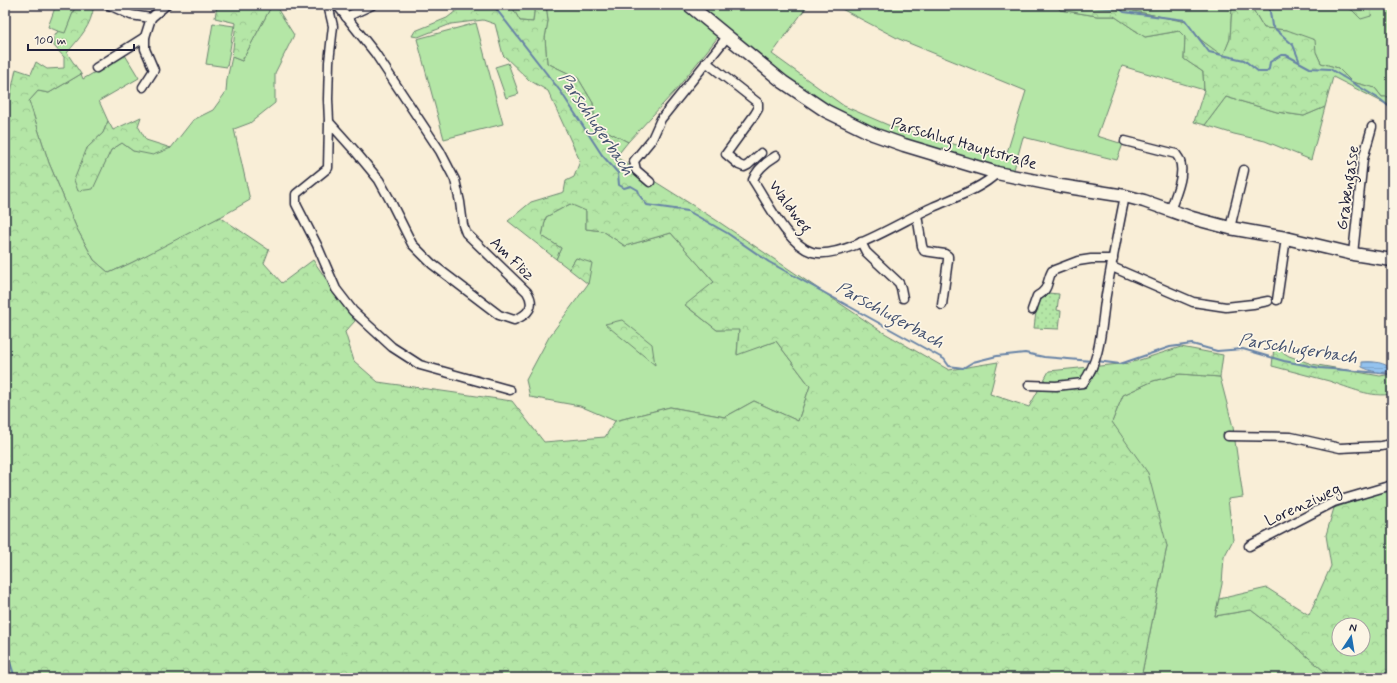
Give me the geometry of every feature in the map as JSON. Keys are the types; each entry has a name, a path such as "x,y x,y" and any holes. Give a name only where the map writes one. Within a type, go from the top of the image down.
{"main road":[{"name":"Parschlug Hauptstraße","path":"689,5 726,37 783,82 826,111 873,134 997,173 1061,186 1125,196 1192,218 1230,228 1287,238 1353,254 1392,260"}],"street":[{"path":"109,5 131,15 151,18"},
{"path":"143,87 154,70 145,49 145,37 151,18 166,5"},
{"path":"328,5 333,26 329,62 328,168 296,194 296,204 317,245 336,289 353,311 392,347 420,365 510,390"},
{"name":"Am Flöz","path":"329,122 355,150 379,180 412,244 432,264 499,316 514,320 522,317 531,307 531,300 527,292 466,233 463,225 455,180 440,151 375,53 337,5"},
{"path":"346,17 372,5"},
{"path":"96,68 145,37"},
{"path":"650,182 636,170 634,161 652,138 661,119 726,37"},
{"path":"706,62 758,103 758,109 755,114 726,154 739,165 744,167 761,152"},
{"name":"Grabengasse","path":"1353,254 1363,159 1372,127"},
{"path":"1125,141 1176,154 1180,158 1182,166 1181,175 1170,211"},
{"name":"Waldweg","path":"776,156 766,162 759,170 754,180 777,219 798,244 811,252 819,253 838,250 861,242 991,179 997,173"},
{"path":"1230,228 1244,170"},
{"path":"1029,385 1056,386 1083,383 1090,373 1101,335 1106,296 1125,196"},
{"path":"917,215 924,251 945,254 948,256 942,305"},
{"path":"1277,300 1287,238"},
{"path":"861,242 866,252 899,283 903,298"},
{"path":"1032,310 1037,296 1044,292 1048,286 1049,277 1052,271 1091,259 1113,263 1192,302 1226,307 1268,301"},
{"path":"1228,436 1291,437 1340,448 1392,444"},
{"name":"Lorenziweg","path":"1249,546 1334,502 1392,485"}],"green space":[{"path":"56,5 76,5 65,34 48,27"},
{"path":"76,5 94,5 93,13 88,26 67,53 81,74 49,93 38,91 29,101 49,163 77,229 94,260 109,273 220,217 269,250 264,263 282,283 313,260 355,321 345,332 354,361 378,382 512,401 544,442 605,437 615,421 670,407 725,417 754,401 798,421 810,386 776,341 737,355 739,330 717,330 685,305 714,282 671,233 625,246 603,231 586,229 586,211 570,204 546,217 542,236 561,248 556,259 508,221 531,202 564,192 566,181 574,177 580,161 548,91 529,80 503,55 495,24 483,20 451,24 418,37 412,36 415,31 447,18 461,7 460,5 511,5 520,21 533,22 535,5 546,5 548,21 545,38 547,63 578,78 593,103 595,125 628,142 616,157 716,220 881,331 949,370 998,362 990,394 1029,407 1049,371 1130,363 1181,347 1223,355 1220,377 1180,374 1153,381 1123,395 1112,422 1148,473 1167,546 1141,678 5,678 5,99 10,97 16,69 31,74 36,62 47,69 64,68 64,57 54,46 54,37 58,31 65,33"},
{"path":"217,5 272,5 242,61 232,57 236,23 215,18"},
{"path":"272,5 275,5 294,35 275,73 275,103 250,123 234,129 250,200 180,239 109,273 94,260 77,229 49,163 29,101 38,91 49,93 81,74 83,79 125,55 139,78 99,101 108,121 103,133 87,148 92,189 111,150 122,143 133,151 171,148 193,120 213,110 226,92 227,79 232,57 242,61"},
{"path":"511,5 535,5 533,22 520,21"},
{"path":"546,5 557,5 560,8 563,5 586,5 592,10 596,5 681,5 718,37 675,91 628,142 595,125 593,103 578,78 547,63 545,38 548,21"},
{"path":"695,5 808,5 772,54 844,106 888,125 1005,159 1026,91 899,39 834,5 1055,5 1060,10 1097,16 1114,16 1145,37 1179,31 1185,37 1184,59 1203,72 1204,90 1122,66 1097,136 1123,144 1117,160 1023,137 1013,173 973,163 857,124 805,94"},
{"path":"1055,5 1114,5 1134,11 1186,22 1201,40 1223,56 1230,39 1232,5 1257,5 1252,8 1264,28 1287,30 1315,40 1316,52 1321,63 1338,68 1352,82 1375,88 1382,97 1392,97 1392,111 1388,105 1333,77 1325,107 1304,116 1277,112 1226,97 1205,125 1194,122 1204,90 1203,72 1184,59 1185,37 1179,31 1145,37 1114,16 1097,16 1060,10"},
{"path":"1114,5 1232,5 1230,39 1223,57 1201,40 1186,22 1134,11"},
{"path":"1257,5 1338,5 1371,16 1372,5 1392,5 1392,97 1382,97 1375,88 1352,82 1338,68 1321,63 1316,52 1287,30 1264,28 1252,8"},
{"path":"1338,5 1372,5 1371,16 1361,19 1352,10"},
{"path":"213,23 234,26 227,67 206,64"},
{"path":"476,23 503,124 444,139 417,39"},
{"path":"508,63 519,94 506,98 495,67"},
{"path":"1226,97 1277,112 1304,116 1325,107 1311,160 1265,141 1234,134 1205,125"},
{"path":"141,117 138,126 146,140 171,148 153,155 133,151 122,143 111,150 93,189 78,191 74,180 87,148 103,133 108,121 113,130"},
{"path":"570,204 586,210 586,229 603,231 625,246 671,233 714,282 686,306 717,330 739,329 737,354 776,341 810,386 798,421 754,401 725,417 670,407 615,421 580,406 530,397 526,380 549,337 588,284 576,258 569,269 556,259 561,248 542,236 546,217"},
{"path":"576,258 592,263 588,284 569,269"},
{"path":"1048,293 1059,294 1057,310 1061,311 1059,329 1034,328 1037,304"},
{"path":"622,320 652,344 655,365 605,324"},
{"path":"1274,347 1289,356 1312,364 1380,376 1392,374 1392,394 1376,395 1272,366"},
{"path":"1180,374 1220,377 1233,427 1243,497 1228,499 1233,540 1224,557 1222,584 1215,616 1251,610 1277,630 1332,678 1141,678 1167,546 1112,422 1123,395 1153,381"},
{"path":"1392,488 1392,678 1332,678 1277,630 1251,610 1215,616 1219,599 1267,588 1309,615 1331,566 1326,535 1334,508"}],"water":[{"path":"1362,362 1383,364 1392,370 1385,372 1373,371 1362,367"}],"waterway":[{"name":"Parschlugerbach","path":"493,5 561,92 602,155 618,173 619,185 624,188 631,186 638,190 640,196 647,205 688,211 727,233 769,262 944,359 949,366 963,368 973,362 997,356 1025,353 1044,357 1092,361"},
{"path":"1088,5 1096,7 1119,8 1124,12 1185,20 1209,52 1244,60 1259,72 1266,72 1269,69 1270,62 1281,55 1286,55 1310,68 1330,69 1381,100 1392,109"},
{"path":"1269,5 1272,26 1293,45 1299,60"},
{"name":"Parschlugerbach","path":"1097,361 1120,364 1170,347 1192,344 1217,351 1243,349 1284,361 1320,368 1392,374"},
{"path":"5,656 10,662 15,678"}]}
